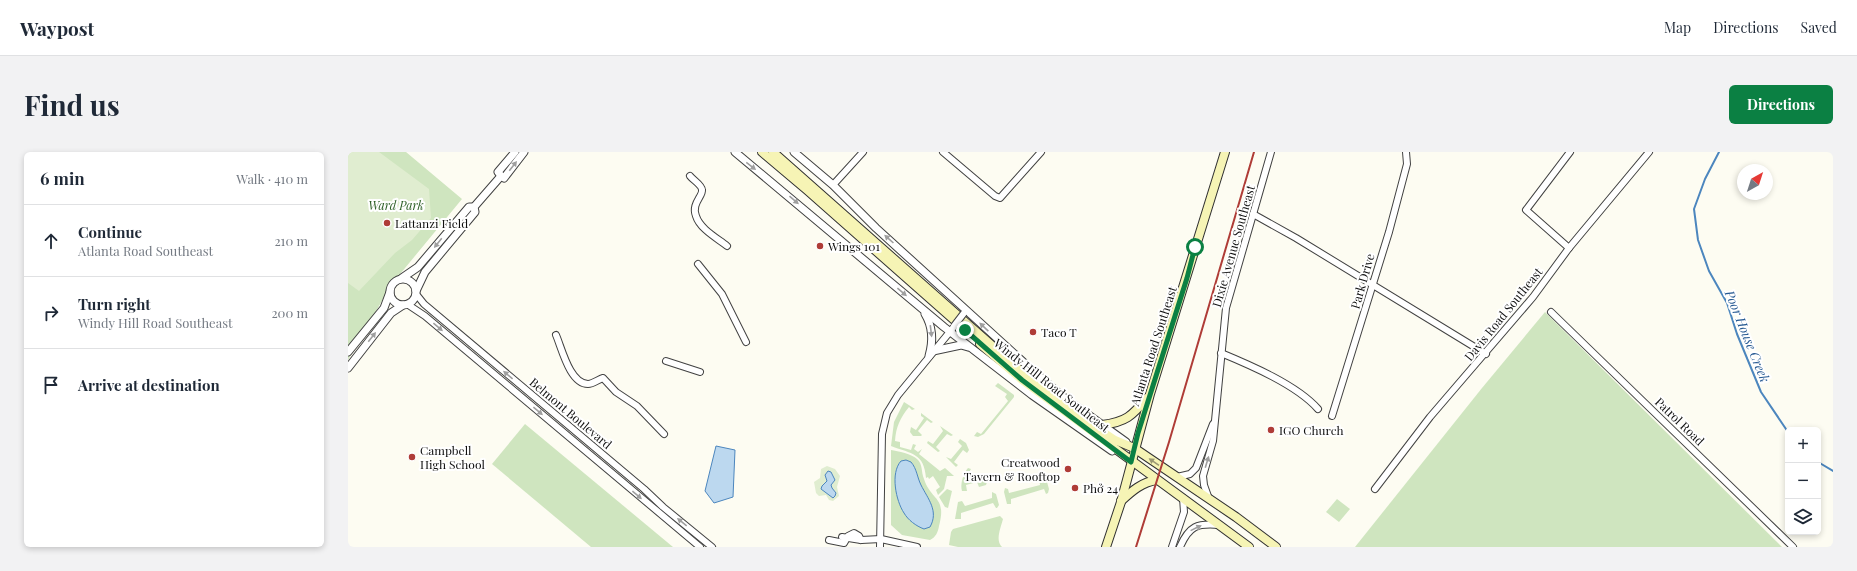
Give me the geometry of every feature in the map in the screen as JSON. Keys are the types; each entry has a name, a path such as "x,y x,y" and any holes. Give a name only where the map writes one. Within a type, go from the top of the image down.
{"main road":[{"name":"Windy Hill Road Southeast","path":"762,152 808,190 1022,380 1131,462 1221,525 1249,547"},
{"name":"Windy Hill Road Southeast","path":"773,152 1024,374 1088,422 1115,440 1134,448 1210,499 1276,547"},
{"name":"Atlanta Road Southeast","path":"1106,547 1121,502 1134,448 1150,394 1225,152"},
{"path":"1102,425 1127,419 1136,412 1150,394"},
{"path":"1121,502 1138,486 1157,480"}],"street":[{"path":"501,176 498,172 515,152"},
{"path":"501,176 504,178 524,152"},
{"name":"Windy Hill Road Southeast","path":"735,152 921,308 952,329 970,348 1057,413 1131,462"},
{"name":"Windy Hill Road Southeast","path":"794,152 833,185 876,228 966,312 1038,375 1134,448"},
{"path":"833,185 863,152"},
{"path":"943,152 995,196 1000,198 1041,152"},
{"name":"Dixie Avenue Southeast","path":"1210,499 1204,485 1203,476 1213,440 1226,308 1271,152"},
{"name":"Park Drive","path":"1332,416 1373,285 1407,164 1406,152"},
{"path":"1569,248 1526,210 1570,152"},
{"name":"Davis Road Southeast","path":"1375,490 1430,418 1533,297 1569,248 1649,152"},
{"path":"348,368 391,313 413,300 424,272 475,212 474,207 501,176"},
{"path":"690,176 702,188 703,192 696,203 696,217 707,230 727,246"},
{"path":"348,352 384,308 393,283 418,268 469,206 474,207"},
{"path":"1253,214 1296,238 1486,354"},
{"path":"698,264 722,294 746,342"},
{"path":"402,278 412,282 416,292"},
{"path":"390,292 393,300 405,305"},
{"name":"Belmont Boulevard","path":"416,292 424,304 712,547"},
{"name":"Belmont Boulevard","path":"405,305 425,316 700,547"},
{"path":"921,308 929,320 932,346 931,354"},
{"path":"880,547 882,434 887,413 893,401 966,312"},
{"name":"Patrol Road","path":"1551,312 1793,547"},
{"path":"556,335 568,367 575,378 590,384 603,378 616,392 637,406 664,434"},
{"path":"931,354 961,345 970,348"},
{"path":"1221,353 1245,363 1282,383 1311,400 1318,409"},
{"path":"666,361 700,372"},
{"name":"Dixie Avenue Southeast","path":"1177,477 1190,474 1196,468 1215,418"},
{"path":"1172,547 1184,512 1183,498"},
{"path":"1180,547 1186,534 1196,526 1203,524 1221,525"},
{"path":"829,540 844,543 845,538 854,533 859,536 861,540 881,539 917,547"}],"green space":[{"name":"Lattanzi Field","path":"348,152 406,152 462,199 391,285 348,360"},
{"name":"Lattanzi Field","path":"348,152 379,152 429,189 431,218 412,240 395,253 359,291 348,283"},
{"path":"1545,312 1782,547 1355,547 1482,388"},
{"path":"998,383 1014,395 1014,397 984,434 978,437 974,436 977,432 981,434 1008,401 1005,397 1007,394 995,386"},
{"path":"904,402 915,409 912,410 909,407 903,415 897,427 895,441 900,442 900,447 911,450 913,444 916,445 914,449 918,452 922,449 919,454 940,471 945,468 954,476 947,476 944,489 938,495 936,490 940,487 933,476 929,479 928,477 926,478 925,470 920,459 911,453 891,446 894,422"},
{"path":"921,413 933,422 931,423 927,420 918,431 922,435 913,436 910,432 911,427 916,430 924,418 921,416"},
{"path":"525,424 673,547 591,547 492,464"},
{"path":"940,426 953,435 951,436 947,434 936,447 940,451 938,452 927,443 928,441 933,444 943,431"},
{"path":"960,439 966,443 969,450 967,453 963,450 954,462 958,465 956,467 946,457 951,459 962,446 958,442"},
{"path":"891,450 908,454 915,457 919,461 927,486 940,504 941,516 939,528 935,536 930,540 902,535 891,525"},
{"path":"827,466 835,469 840,476 837,487 839,496 833,501 829,500 826,495 819,496 816,493 814,482 820,478 821,469"},
{"path":"968,468 971,469 968,474 979,483 984,479 987,482 986,485 979,487 977,482 966,485 967,491 962,491 962,479"},
{"path":"1039,479 1047,482 1049,489 1048,493 1046,494 1044,489 1011,499 1011,504 1007,504 1004,492 1005,488 1008,489 1009,493 1040,485"},
{"path":"947,489 952,491 948,508 945,507 939,497"},
{"path":"992,492 996,494 999,505 997,508 993,503 961,513 961,519 955,519 958,502 962,501 965,506 992,498"},
{"path":"1337,499 1350,509 1339,522 1326,512"},
{"path":"1000,516 1003,519 999,537 1002,547 958,547 949,545 951,532 953,529"}],"water":[{"path":"716,446 735,450 733,497 714,503 705,491"},
{"path":"906,460 911,462 915,467 920,482 932,505 933,516 930,527 924,529 912,522 906,516 901,508 895,487 898,466 901,461"},
{"path":"828,471 831,472 835,480 831,485 836,493 833,498 821,489 827,481 825,475"}],"waterway":[{"name":"Poor House Creek","path":"1719,152 1705,179 1694,209 1698,240 1709,271 1727,303 1737,334 1761,392 1785,428"},
{"name":"Poor House Creek","path":"1820,463 1833,471"}],"railway":[{"path":"1136,547 1169,442 1254,152"}],"place":[{"name":"Lattanzi Field","path":"387,223"},
{"name":"Wings 101","path":"820,246"},
{"name":"Taco T","path":"1033,332"},
{"name":"IGO Church","path":"1271,430"},
{"name":"Campbell High School","path":"412,457"},
{"name":"Creatwood Tavern & Rooftop","path":"1068,469"},
{"name":"Phở 24","path":"1075,488"}],"route":[{"path":"965,330 1022,380 1131,462 1138,433 1187,278 1195,247"}],"park label":[{"name":"Ward Park","path":"396,205"}]}
